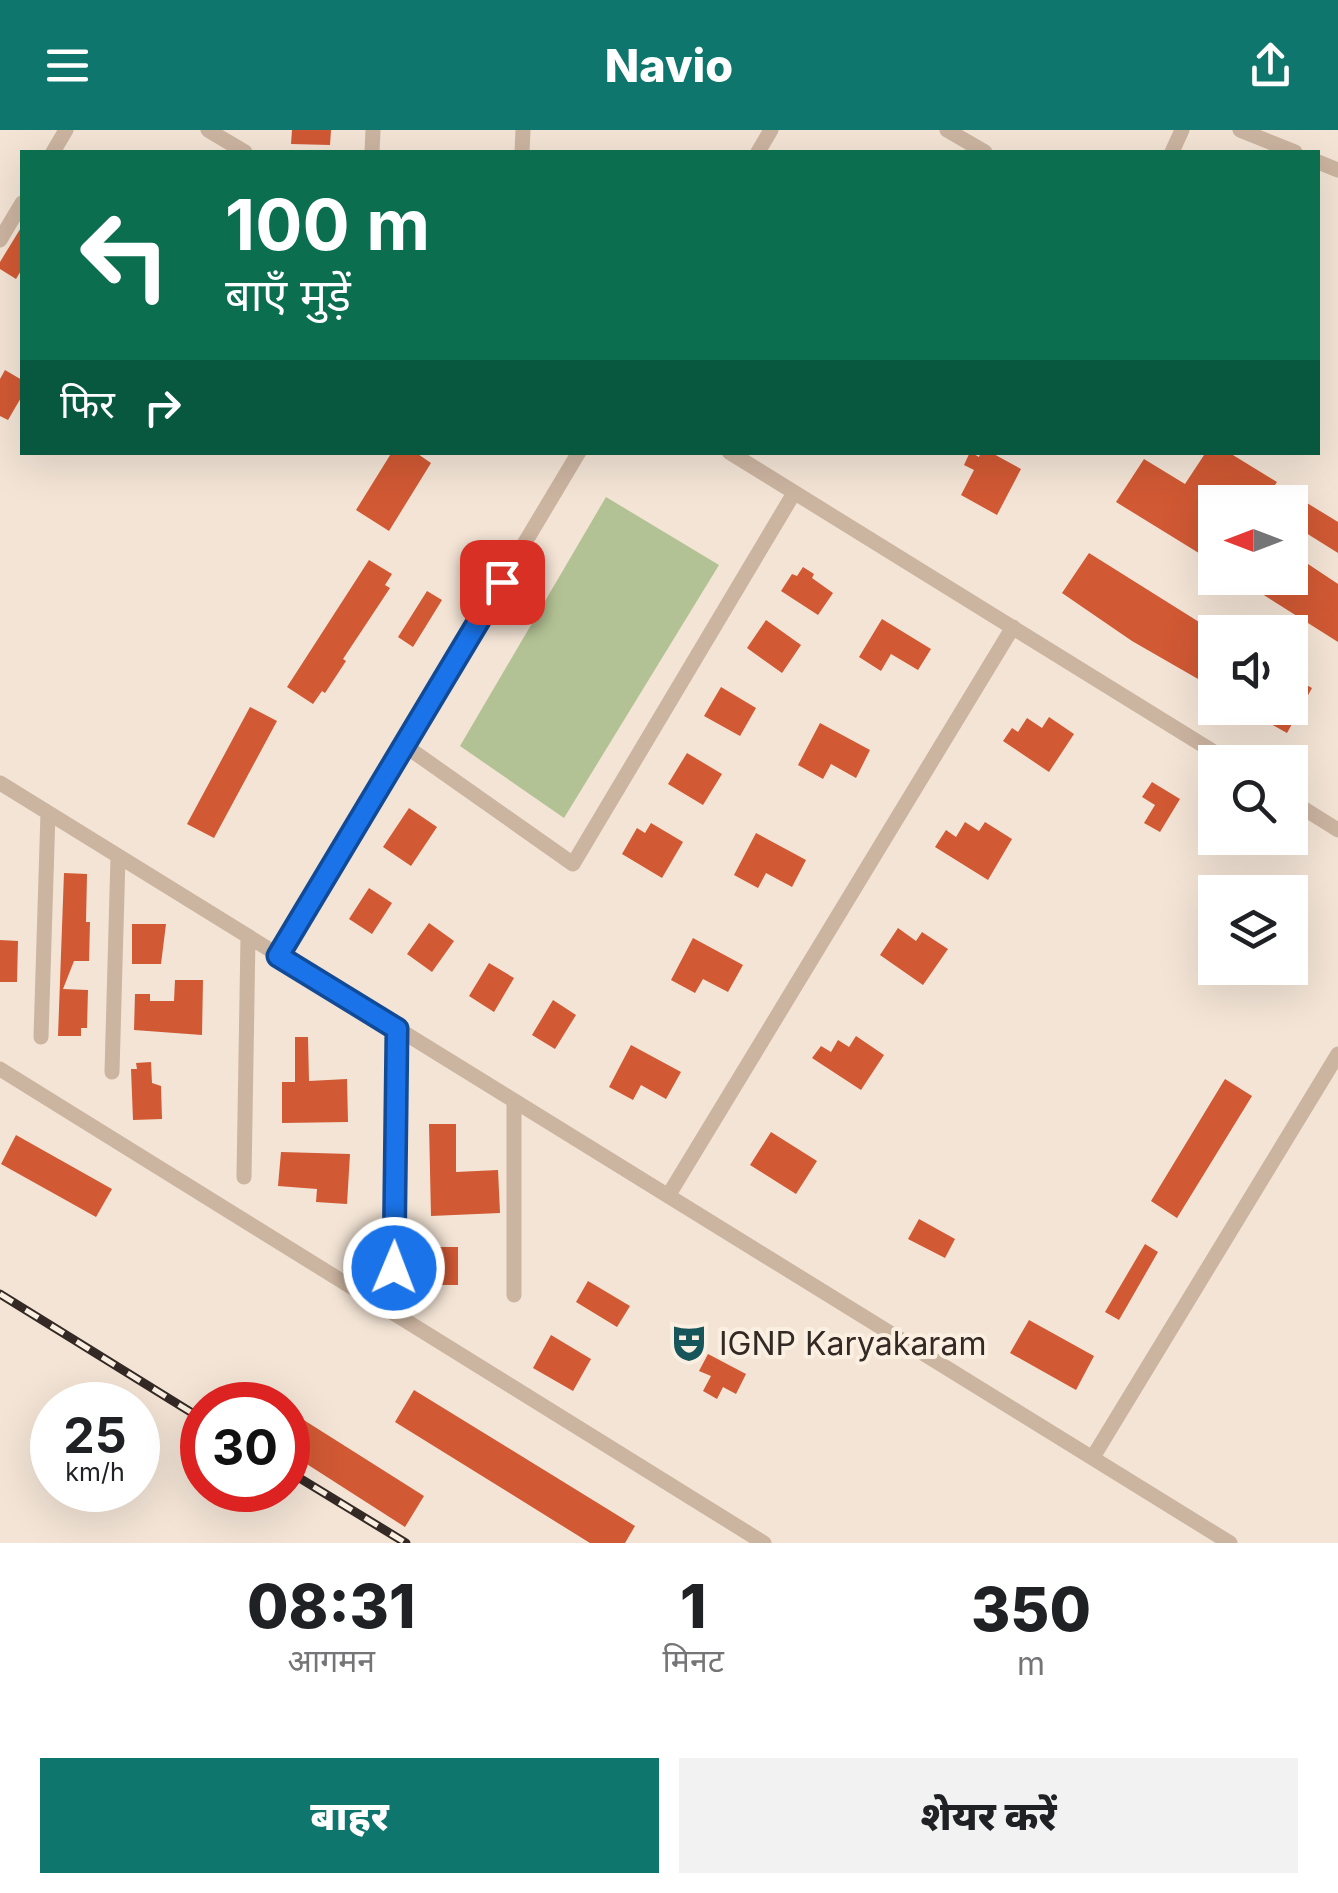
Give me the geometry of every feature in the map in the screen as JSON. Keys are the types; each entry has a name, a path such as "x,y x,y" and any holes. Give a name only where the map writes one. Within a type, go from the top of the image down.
{"street":[{"path":"210,130 241,150"},
{"path":"948,130 982,150"},
{"path":"1240,130 1290,150"},
{"path":"0,240 20,206"},
{"path":"278,956 577,455"},
{"path":"734,455 1203,745"},
{"path":"404,744 574,864 794,492"},
{"path":"668,1196 1013,627"},
{"path":"0,783 1230,1543"},
{"path":"1308,811 1338,830"},
{"path":"40,1036 48,813"},
{"path":"112,1072 118,856"},
{"path":"244,1177 248,937"},
{"path":"394,1268 397,1029"},
{"path":"1093,1456 1338,1054"},
{"path":"0,1069 764,1543"},
{"path":"514,1101 514,1295"}],"green space":[{"path":"606,497 719,565 564,818 460,746"}],"building":[{"path":"292,130 331,130 330,145 291,144"},
{"path":"20,229 20,272 16,279 0,269 0,262"},
{"path":"5,370 20,379 20,399 8,420 0,416 0,379"},
{"path":"390,455 419,455 431,463 389,531 356,510"},
{"path":"969,455 995,455 1021,469 997,515 961,495 974,470 964,465"},
{"path":"1204,455 1233,455 1277,482 1198,485 1198,553 1116,502 1144,459 1185,484"},
{"path":"1308,504 1338,522 1338,553 1308,534"},
{"path":"1089,553 1198,621 1198,679 1132,641 1062,593"},
{"path":"369,560 392,574 385,585 390,588 325,693 322,691 313,704 287,687"},
{"path":"1308,564 1338,584 1338,642 1308,623 1308,615 1295,615 1264,595 1308,595"},
{"path":"803,567 833,593 818,615 781,591 792,574 797,576"},
{"path":"427,591 442,600 413,647 398,637"},
{"path":"882,619 931,649 918,670 891,654 881,671 859,657"},
{"path":"766,620 801,645 782,673 747,648"},
{"path":"721,687 756,708 740,736 704,716"},
{"path":"250,707 277,721 214,838 187,824"},
{"path":"1049,717 1074,734 1049,772 1003,741 1012,728 1018,732 1027,718 1042,728"},
{"path":"820,723 870,750 856,778 831,764 823,779 798,765"},
{"path":"1272,725 1291,725 1287,733"},
{"path":"687,753 722,774 703,805 668,784"},
{"path":"1152,782 1180,799 1160,832 1144,823 1155,805 1142,797"},
{"path":"409,808 437,827 411,866 383,847"},
{"path":"965,822 979,831 985,822 1012,839 988,880 935,847 946,830 956,837"},
{"path":"651,823 683,842 662,878 622,854 637,828 645,833"},
{"path":"756,833 806,860 792,887 766,873 758,888 734,875"},
{"path":"64,873 87,874 89,961 74,961 63,989 88,990 87,1028 81,1028 81,1036 58,1036"},
{"path":"369,888 392,903 372,934 349,919"},
{"path":"429,923 454,941 432,972 407,954"},
{"path":"132,924 166,924 161,964 132,964"},
{"path":"898,928 916,941 922,932 948,949 923,985 880,955"},
{"path":"693,938 743,965 728,992 703,979 695,993 671,980"},
{"path":"0,940 18,941 17,982 0,982"},
{"path":"489,963 514,978 494,1012 469,996"},
{"path":"175,980 203,980 202,1035 134,1030 135,994 150,994 150,1001 174,1001"},
{"path":"553,1000 576,1015 555,1049 532,1035"},
{"path":"856,1036 884,1055 861,1090 812,1058 821,1046 831,1052 838,1040 849,1047"},
{"path":"295,1037 308,1037 309,1081 347,1079 348,1122 282,1123 282,1082 295,1082"},
{"path":"631,1045 681,1072 666,1099 641,1085 633,1100 609,1087"},
{"path":"151,1062 152,1083 161,1086 162,1119 133,1120 131,1069 137,1069 136,1063"},
{"path":"1225,1079 1252,1096 1177,1218 1151,1201"},
{"path":"429,1124 456,1124 456,1172 498,1170 500,1213 431,1216"},
{"path":"771,1132 817,1161 796,1194 750,1165"},
{"path":"16,1135 112,1189 96,1217 1,1164"},
{"path":"281,1152 350,1154 347,1204 316,1202 317,1189 278,1186"},
{"path":"919,1219 955,1239 945,1258 908,1239"},
{"path":"1145,1244 1158,1252 1119,1320 1105,1312"},
{"path":"431,1247 458,1247 458,1285 431,1285"},
{"path":"588,1281 630,1306 617,1327 576,1302"},
{"path":"1029,1320 1094,1356 1076,1390 1010,1353"},
{"path":"551,1335 591,1359 573,1391 533,1368"},
{"path":"708,1354 746,1374 736,1394 723,1387 717,1399 703,1391 711,1376 699,1371"},
{"path":"414,1390 635,1526 625,1543 590,1543 395,1422"},
{"path":"310,1424 424,1496 405,1527 310,1466"}],"railway":[{"path":"0,1294 180,1405"},
{"path":"310,1484 406,1543"}],"place":[{"name":"IGNP Karyakaram","path":"689,1343"}],"route":[{"path":"394,1268 397,1029 278,956 502,582"}]}
